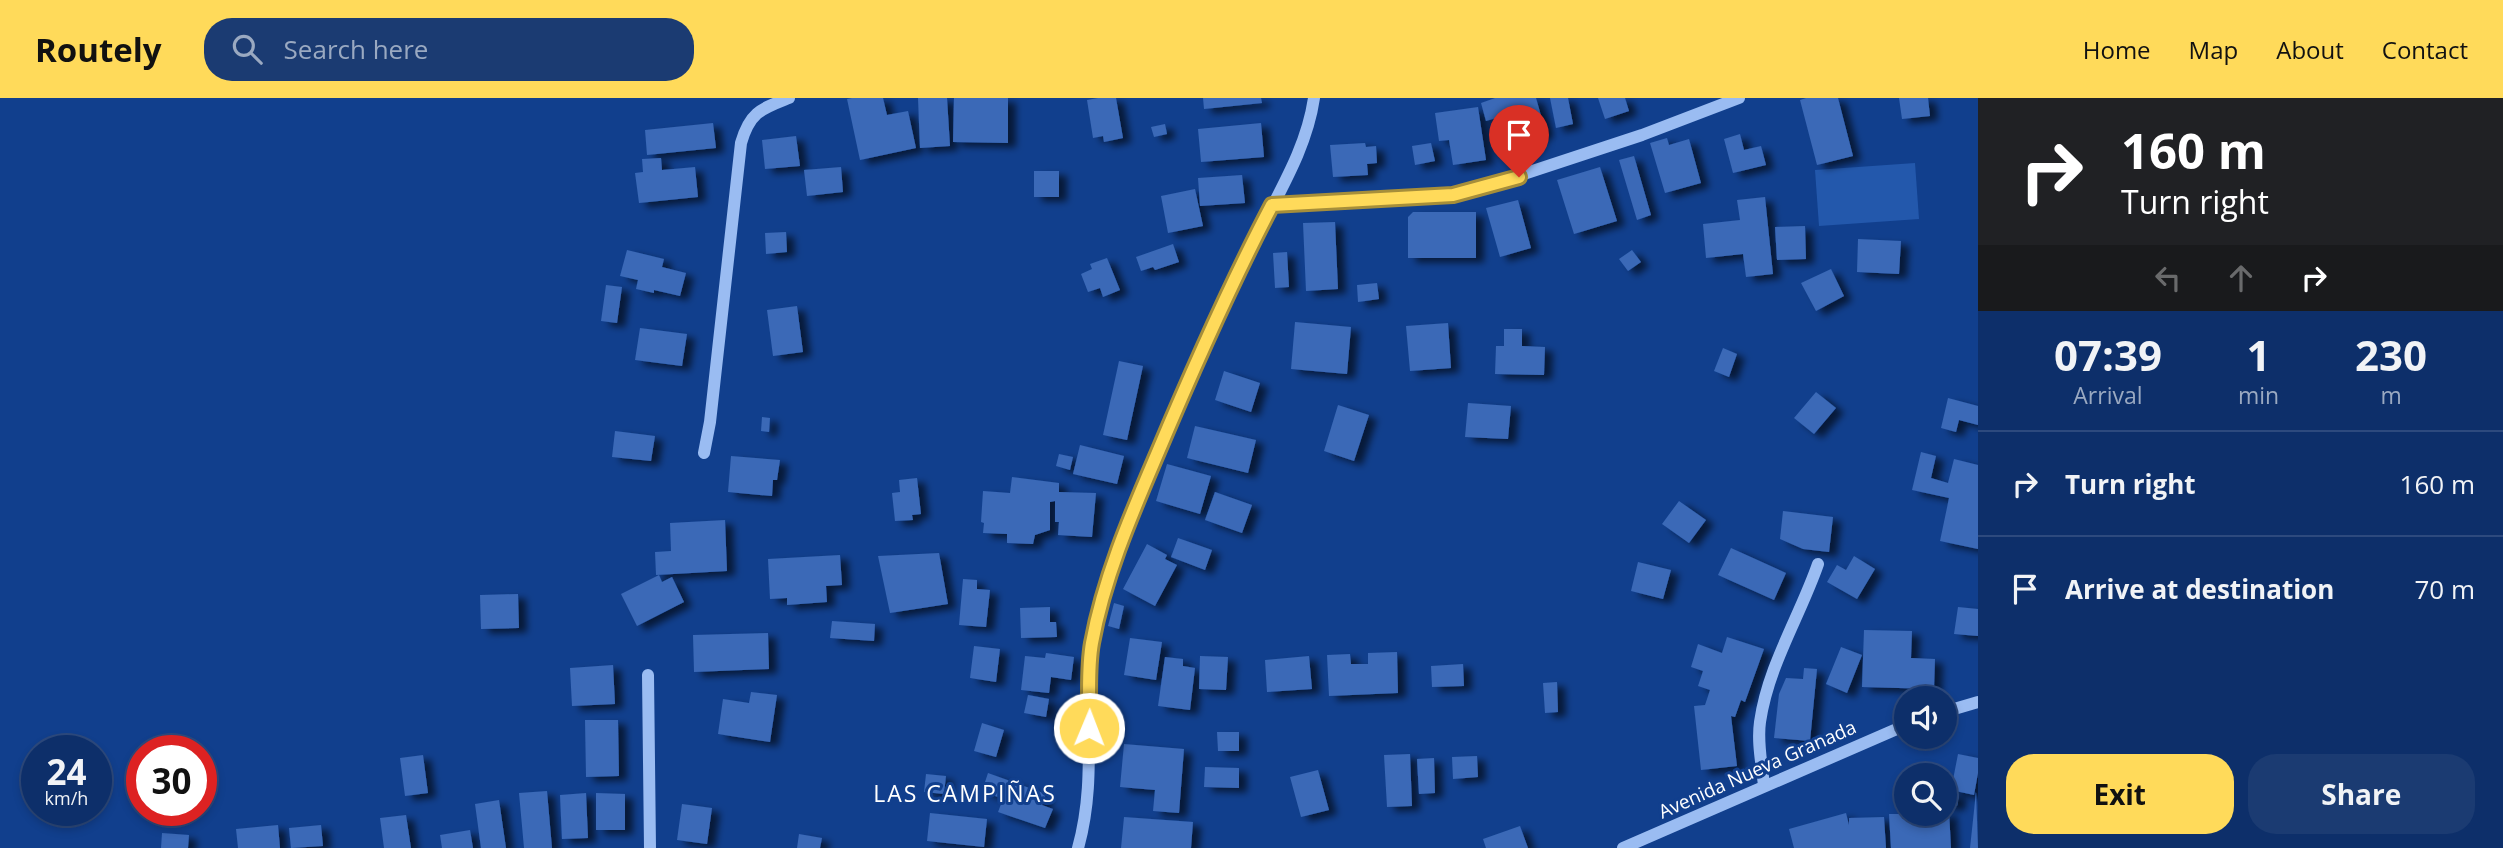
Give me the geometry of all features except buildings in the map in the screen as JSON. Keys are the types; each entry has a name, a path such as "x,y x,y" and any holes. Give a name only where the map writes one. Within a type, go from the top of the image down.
{"street":[{"path":"704,453 710,422 741,143 751,118 761,109 789,98"},
{"path":"1077,848 1090,782 1092,644 1105,591 1144,486 1182,397 1304,142 1314,98"},
{"path":"1272,205 1443,196 1478,189 1642,135 1739,98"},
{"path":"1764,786 1759,741 1760,721 1776,665 1805,601 1818,564"},
{"path":"648,675 650,848"},
{"path":"1957,708 1978,702"},
{"name":"Avenida Nueva Granada","path":"1623,848 1894,730"}],"shaded area":[{"path":"1915,163 1919,219 1819,226 1815,170"}],"district":[{"name":"LAS CAMPIÑAS","path":"965,793"}],"route":[{"path":"1089,728 1092,644 1118,553 1182,397 1272,205 1453,195 1519,177"}]}
